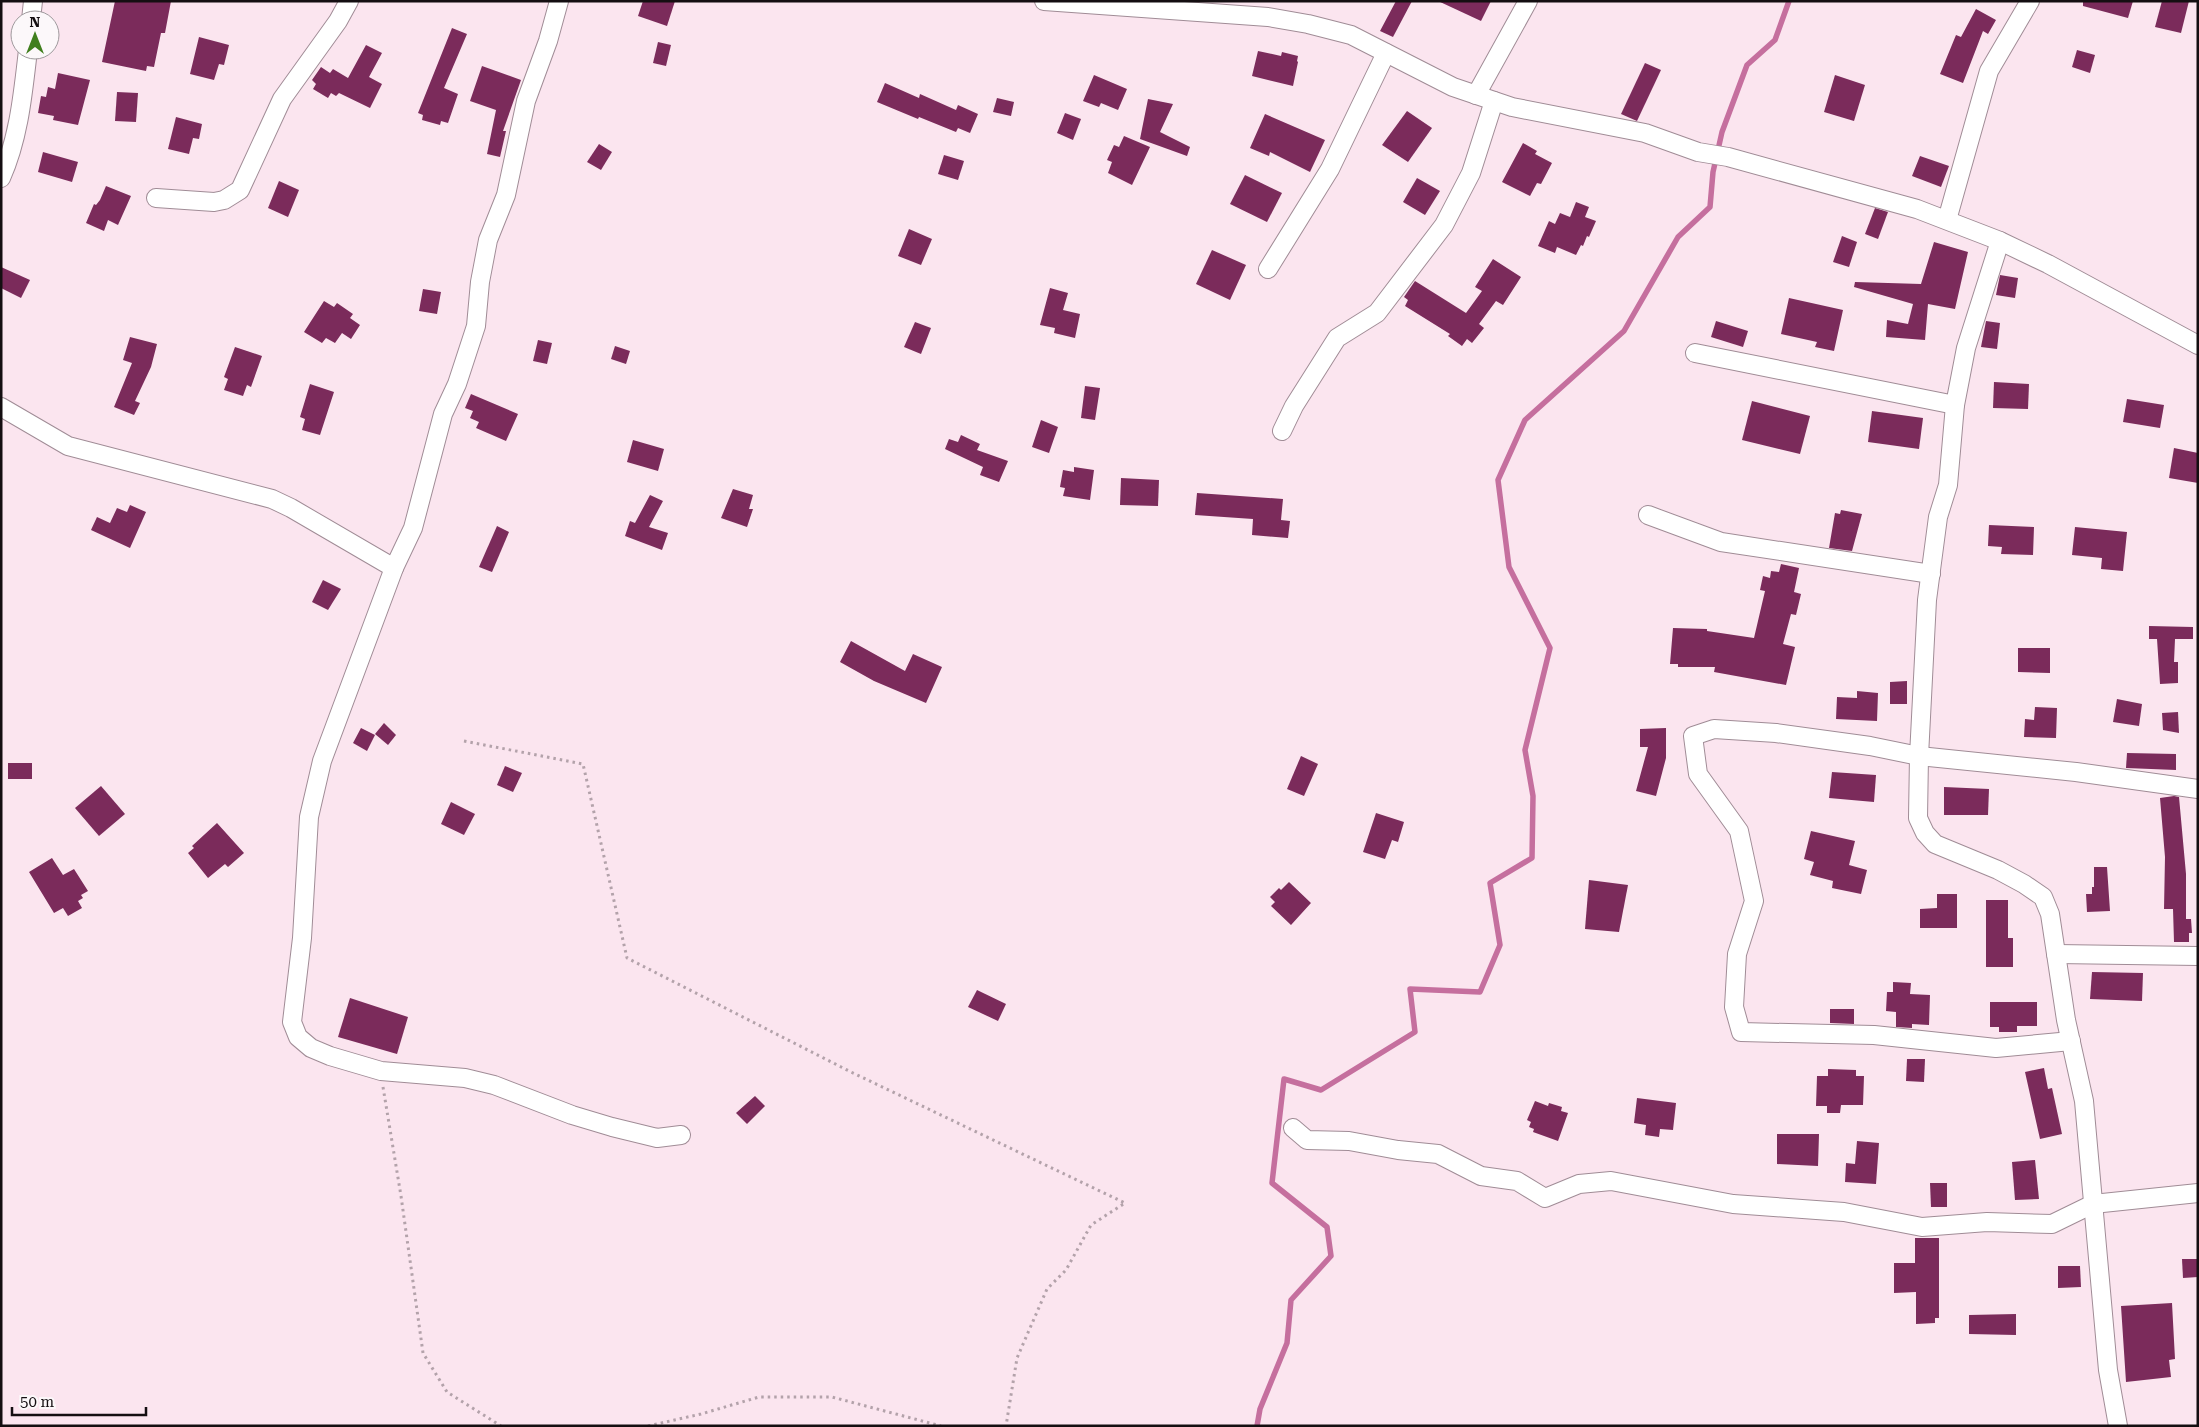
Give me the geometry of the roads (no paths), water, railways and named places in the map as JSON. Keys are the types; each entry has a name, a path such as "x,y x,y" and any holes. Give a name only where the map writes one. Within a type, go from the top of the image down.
{"street":[{"path":"156,198 214,202 224,200 240,190 282,99 338,21 349,1"},
{"path":"559,1 548,41 526,102 506,195 488,240 480,282 476,326 457,384 443,414 412,528 394,568 322,761 309,816 302,938 292,1022 298,1037 311,1048 330,1056 381,1071 465,1078 494,1086 572,1115 612,1127 657,1138 681,1135"},
{"path":"1044,1 1142,10 1268,16 1351,35 1453,87 1512,107 1645,133 1698,152 1728,156 1917,209 2000,241 2198,345"},
{"path":"1476,95 1528,1"},
{"path":"1947,220 1989,71 2030,1"},
{"path":"1268,269 1330,169 1386,53"},
{"path":"1,178 12,148 23,96 27,60"},
{"path":"1282,431 1294,406 1337,338 1377,313 1444,225 1471,173 1494,101"},
{"path":"2000,241 1966,348 1955,405 1948,485 1938,518 1927,600 1918,756 1918,818 1925,832 1935,844 1998,870 2042,897 2050,914 2071,1040 2084,1101 2108,1370 2118,1426"},
{"path":"1695,353 1955,405"},
{"path":"1,408 68,446 272,499 291,508 394,568"},
{"path":"1648,515 1721,542 1931,574"},
{"path":"2071,1040 1996,1048 1874,1035 1741,1032 1734,1007 1737,954 1754,901 1739,831 1698,774 1693,736 1714,729 1776,733 1870,746 1918,756 2076,772 2198,789"},
{"path":"2056,954 2198,956"},
{"path":"1293,1128 1307,1140 1349,1141 1398,1150 1438,1154 1481,1176 1517,1181 1545,1198 1579,1184 1611,1181 1733,1204 1844,1212 1922,1227 1987,1222 2052,1224 2093,1204 2198,1193"}],"waterway":[{"path":"1257,1426 1260,1409 1287,1343 1291,1300 1331,1256 1327,1227 1272,1183 1284,1079 1321,1090 1415,1032 1410,989 1480,992 1500,945 1490,883 1532,858 1533,796 1525,750 1550,648 1509,567 1498,480 1525,420 1624,331 1678,237 1710,207 1713,172 1722,132 1747,65 1775,40 1789,1"}]}
